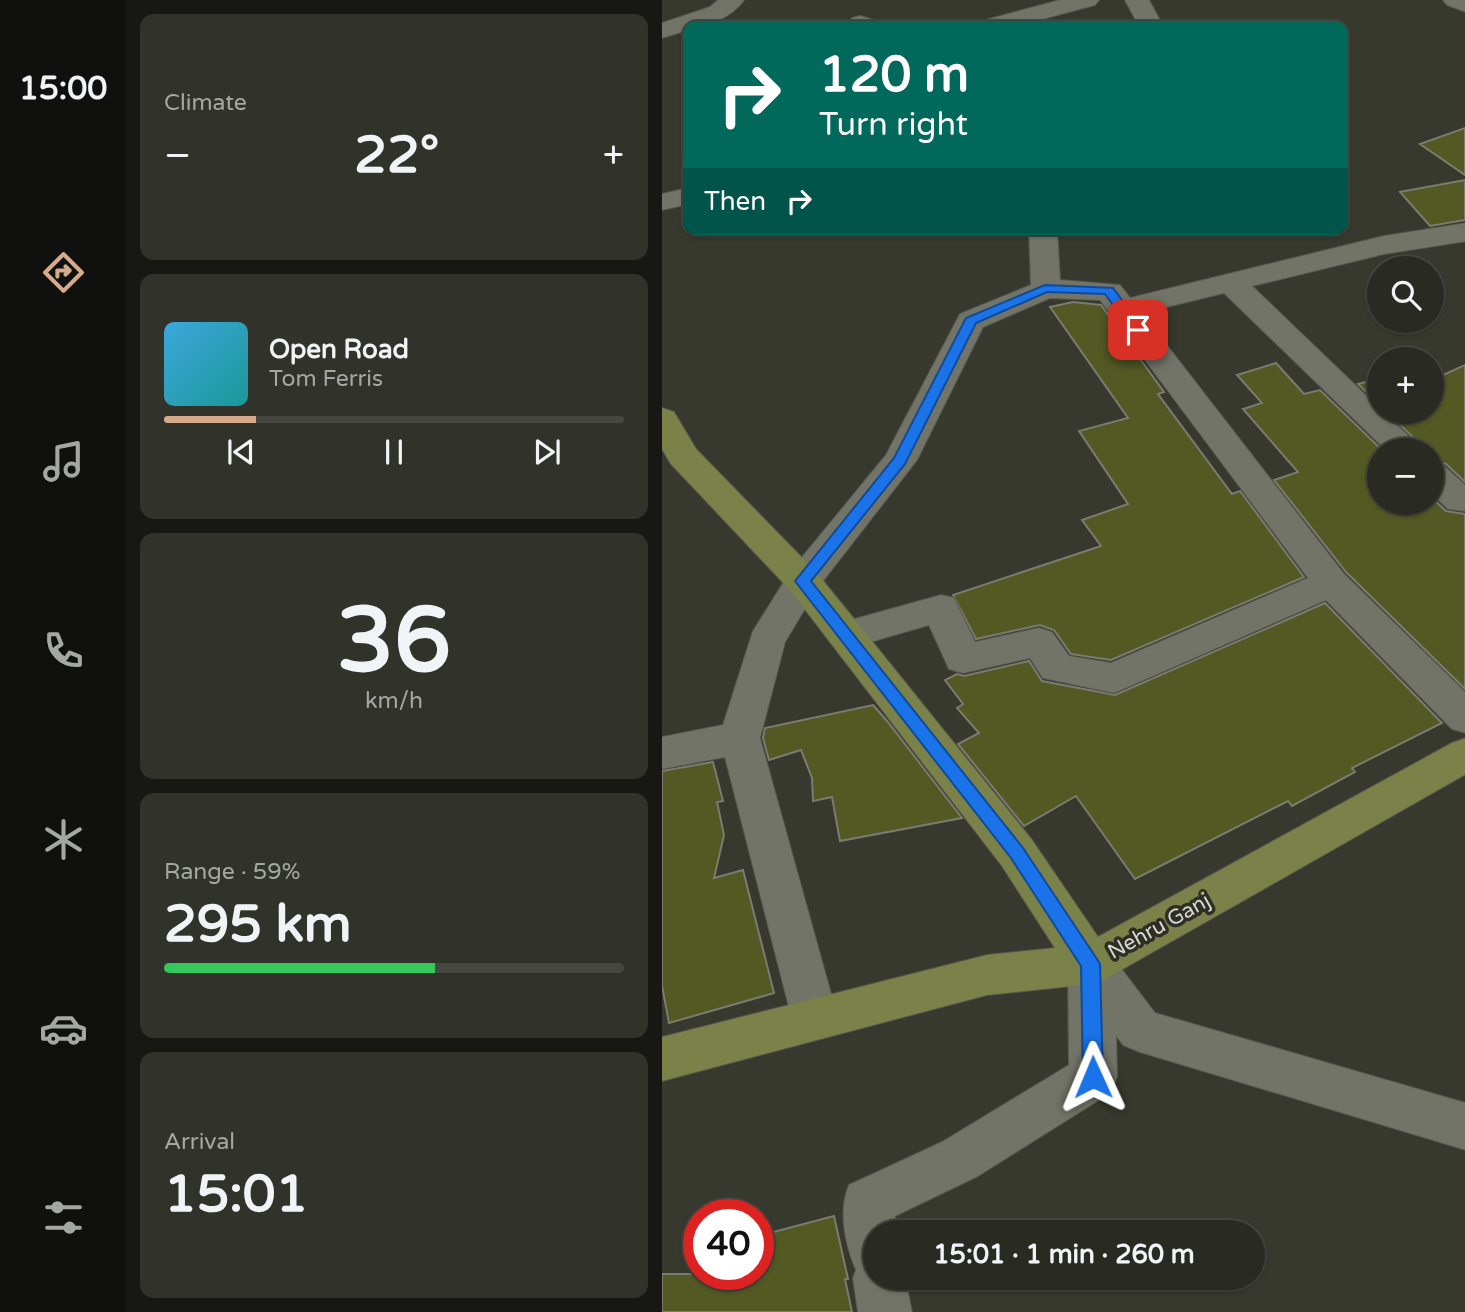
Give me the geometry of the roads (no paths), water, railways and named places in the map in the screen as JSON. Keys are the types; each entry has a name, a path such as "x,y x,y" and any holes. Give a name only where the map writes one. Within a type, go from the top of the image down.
{"main road":[{"path":"662,419 683,456 803,581 846,635 1017,853 1091,964"},
{"name":"Nehru Ganj","path":"662,1059 987,975 1091,964 1465,754"}],"street":[{"path":"702,21 732,0"},
{"path":"1009,21 1087,0"},
{"path":"1137,0 1148,21"},
{"path":"1455,0 1465,5"},
{"path":"662,31 683,26"},
{"path":"662,202 683,197"},
{"path":"1122,309 1384,244 1465,232"},
{"path":"1043,235 1045,289"},
{"path":"1230,282 1393,438"},
{"path":"815,1019 740,738 766,641 803,581 900,460 971,321 1045,289 1109,290 1331,583 1465,718"},
{"path":"1444,486 1460,501"},
{"path":"846,635 941,608 963,659 1039,642 1057,668 1114,678 1331,583"},
{"path":"662,753 740,738"},
{"path":"1091,964 1140,1030 1465,1127"},
{"path":"870,1220 867,1203 960,1159 1093,1077 1091,964"},
{"path":"881,1290 885,1312"}]}
